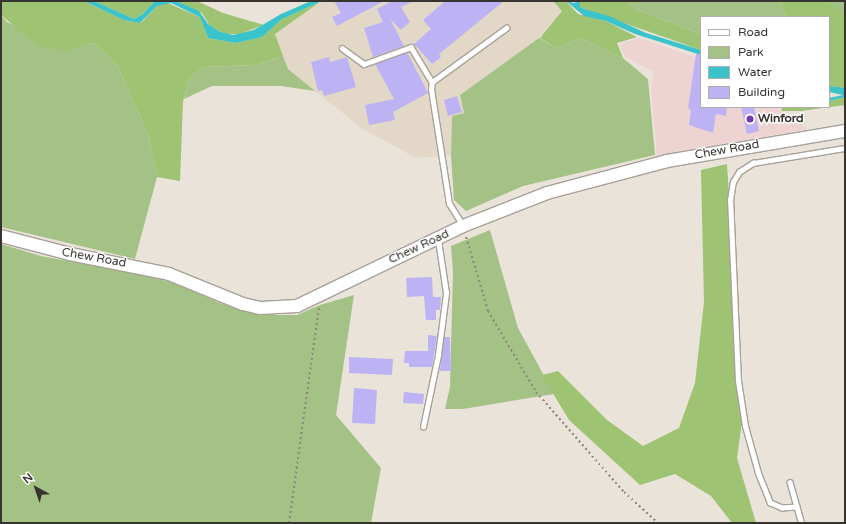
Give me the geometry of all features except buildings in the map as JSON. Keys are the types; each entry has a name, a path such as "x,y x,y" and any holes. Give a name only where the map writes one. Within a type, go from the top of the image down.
{"main road":[{"name":"Chew Road","path":"1,236 70,254 169,274 226,298 260,308 297,306 320,297 363,273 463,226 526,200 634,169 698,155 845,131"}],"lane":[{"path":"432,82 506,28"},
{"path":"342,48 364,64 411,47 432,82 431,89 449,204 463,226"},
{"path":"797,507 782,508 770,503 758,473 745,426 738,381 730,200 733,182 739,172 753,163 845,148"},
{"path":"423,427 438,355 446,293 438,238"},
{"path":"790,482 801,521"}],"path":[{"path":"463,226 488,311 536,392 624,492 658,523"},
{"path":"289,523 320,297"}],"shaded area":[{"path":"322,1 553,1 562,11 539,38 460,95 464,113 452,116 451,155 416,158 363,129 287,69 275,34"},
{"path":"639,38 700,59 700,108 777,108 808,129 657,156 651,85 654,72 625,57 619,44"}],"green space":[{"path":"1,1 84,1 124,20 141,23 157,6 165,2 200,17 208,38 236,43 262,37 282,19 320,2 275,34 283,56 256,65 203,67 189,79 183,102 180,181 157,177 148,134 117,65 94,43 68,51 38,46 1,15"},
{"path":"94,1 155,1 143,14 134,19"},
{"path":"176,1 197,1 223,13 264,25 239,34 224,34 210,26 202,13"},
{"path":"553,1 566,1 578,14 606,21 637,37 617,43 623,58 580,38 556,48 540,38 562,11"},
{"path":"580,1 626,1 637,10 700,34 700,50 584,9 580,7"},
{"path":"626,1 779,1 786,16 700,16 700,34 637,10"},
{"path":"779,1 829,1 845,18 845,88 830,86 830,16 786,16"},
{"path":"829,1 845,1 845,18 838,13"},
{"path":"1,15 7,22 67,51 94,43 117,65 148,134 157,177 135,259 1,227"},
{"path":"539,38 556,48 580,38 623,58 648,79 655,155 523,186 466,211 454,200 451,155 452,116 464,113 460,95"},
{"path":"283,56 288,69 315,91 281,86 212,86 184,99 189,79 203,67 256,65"},
{"path":"845,97 845,105 830,107 830,101"},
{"path":"781,108 823,108 801,111 782,111"},
{"path":"727,164 743,414 737,458 756,523 732,523 711,496 675,474 640,485 569,420 542,375 558,371 607,420 643,446 679,428 695,383 704,302 701,170"},
{"path":"490,230 518,328 554,394 463,409 445,409 450,387 453,272 451,246"},
{"path":"1,244 41,256 144,275 177,284 222,304 261,315 297,315 320,305 354,295 336,415 381,468 371,523 1,523"}],"water":[{"path":"84,1 94,1 134,19 143,14 155,1 176,1 199,11 208,24 220,32 233,35 254,30 281,14 311,1 322,1 282,19 262,37 236,43 208,38 200,17 171,3 157,6 140,23 124,20"},
{"path":"566,1 574,3 580,1 580,7 584,9 609,16 646,33 700,50 700,55 635,34 606,21 584,16"},
{"path":"830,86 845,88 845,97 830,101 830,98 843,95 830,92"}],"place":[{"name":"Winford","path":"750,119"}]}
